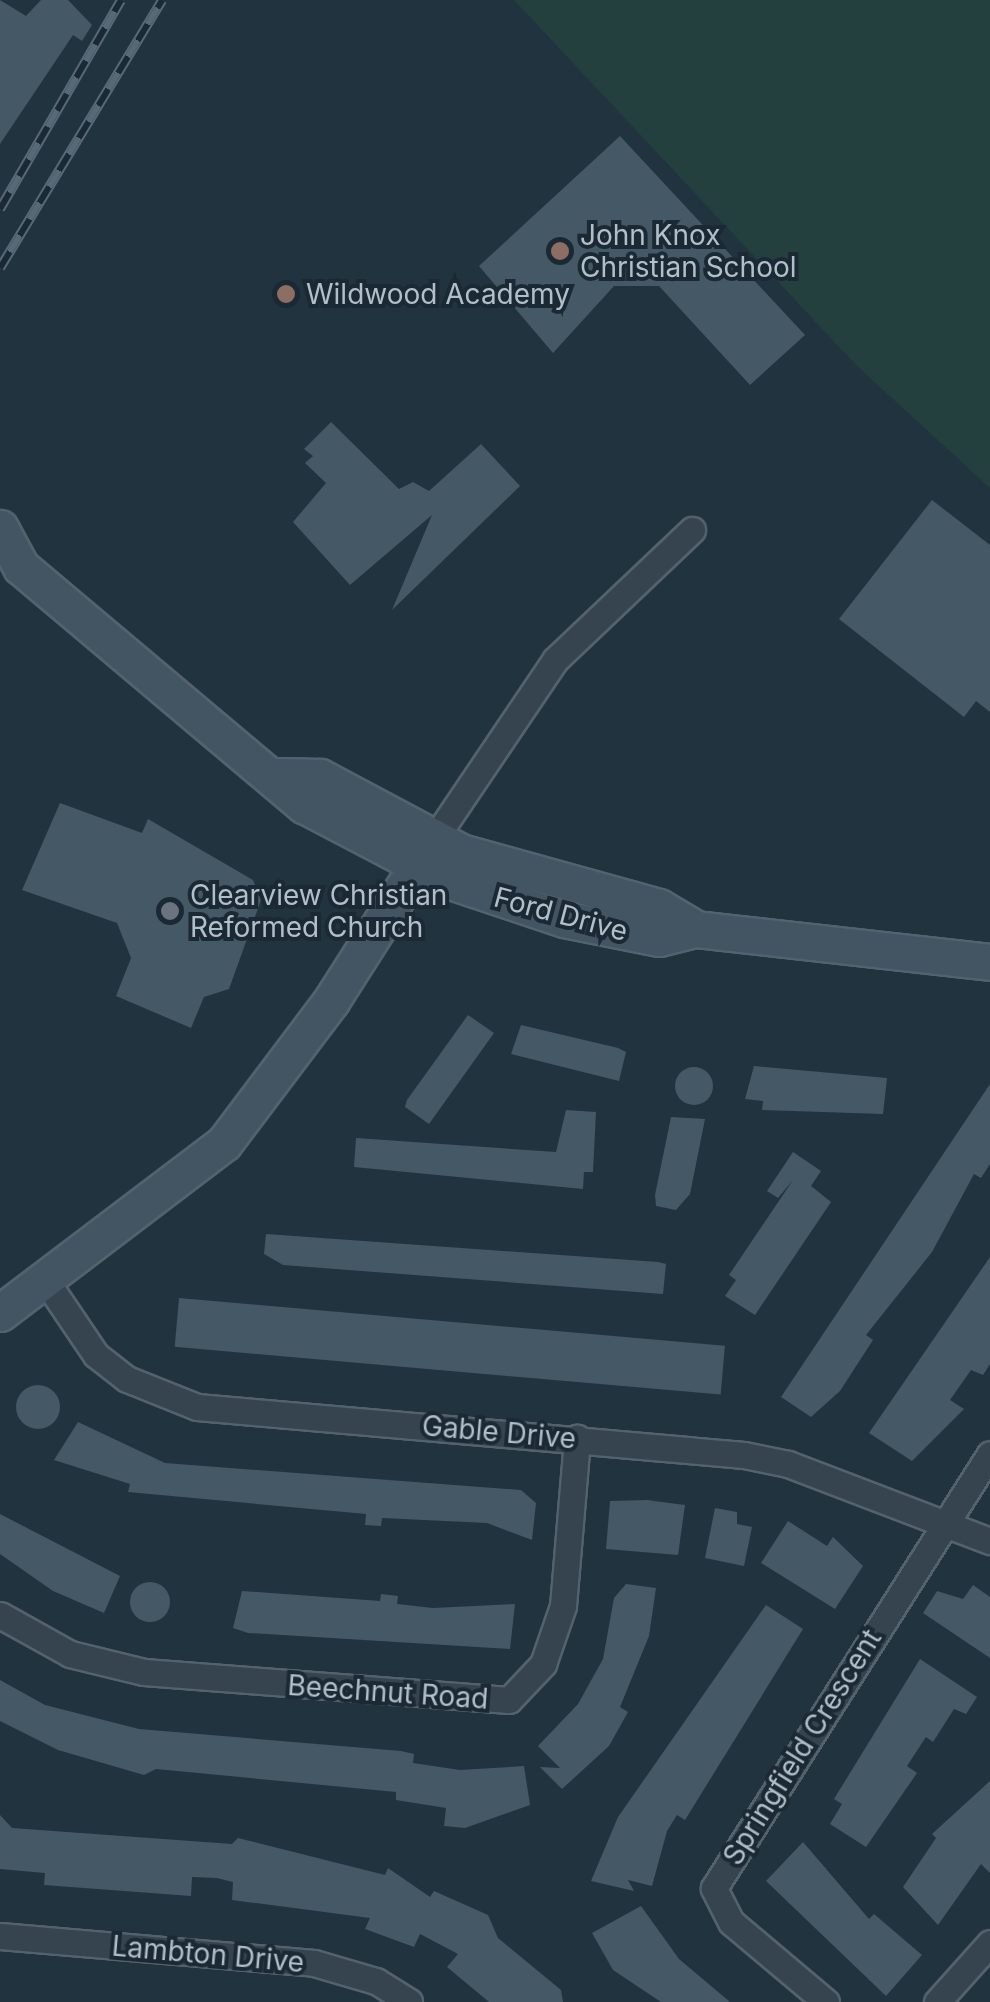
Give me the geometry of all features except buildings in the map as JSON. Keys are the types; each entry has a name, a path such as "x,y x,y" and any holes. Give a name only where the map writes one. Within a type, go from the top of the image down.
{"main road":[{"name":"Ford Drive","path":"0,528 11,566 278,776 304,805 426,851 486,861 658,906 696,929 990,962"},
{"path":"0,1313 224,1143 331,1001 426,851"}],"street":[{"path":"426,851 555,660 692,530"},
{"name":"Gable Drive","path":"46,1281 96,1355 127,1379 197,1407 577,1438 788,1464 944,1520 990,1541"},
{"name":"Beechnut Road","path":"0,1616 70,1654 144,1672 509,1700 543,1664 563,1606 577,1438"},
{"path":"944,1520 990,1454"},
{"name":"Springfield Crescent","path":"826,2002 731,1922 714,1888 944,1520"},
{"name":"Lambton Drive","path":"0,1936 314,1963 376,1980 408,2002"},
{"path":"937,2002 990,1943"}],"green space":[{"path":"514,0 990,0 990,488 856,365"}],"railway":[{"path":"0,209 121,0"},
{"path":"0,268 162,0"}],"place":[{"name":"John Knox Christian School","path":"560,251"},
{"name":"Wildwood Academy","path":"286,294"},
{"name":"Clearview Christian Reformed Church","path":"170,911"}]}
